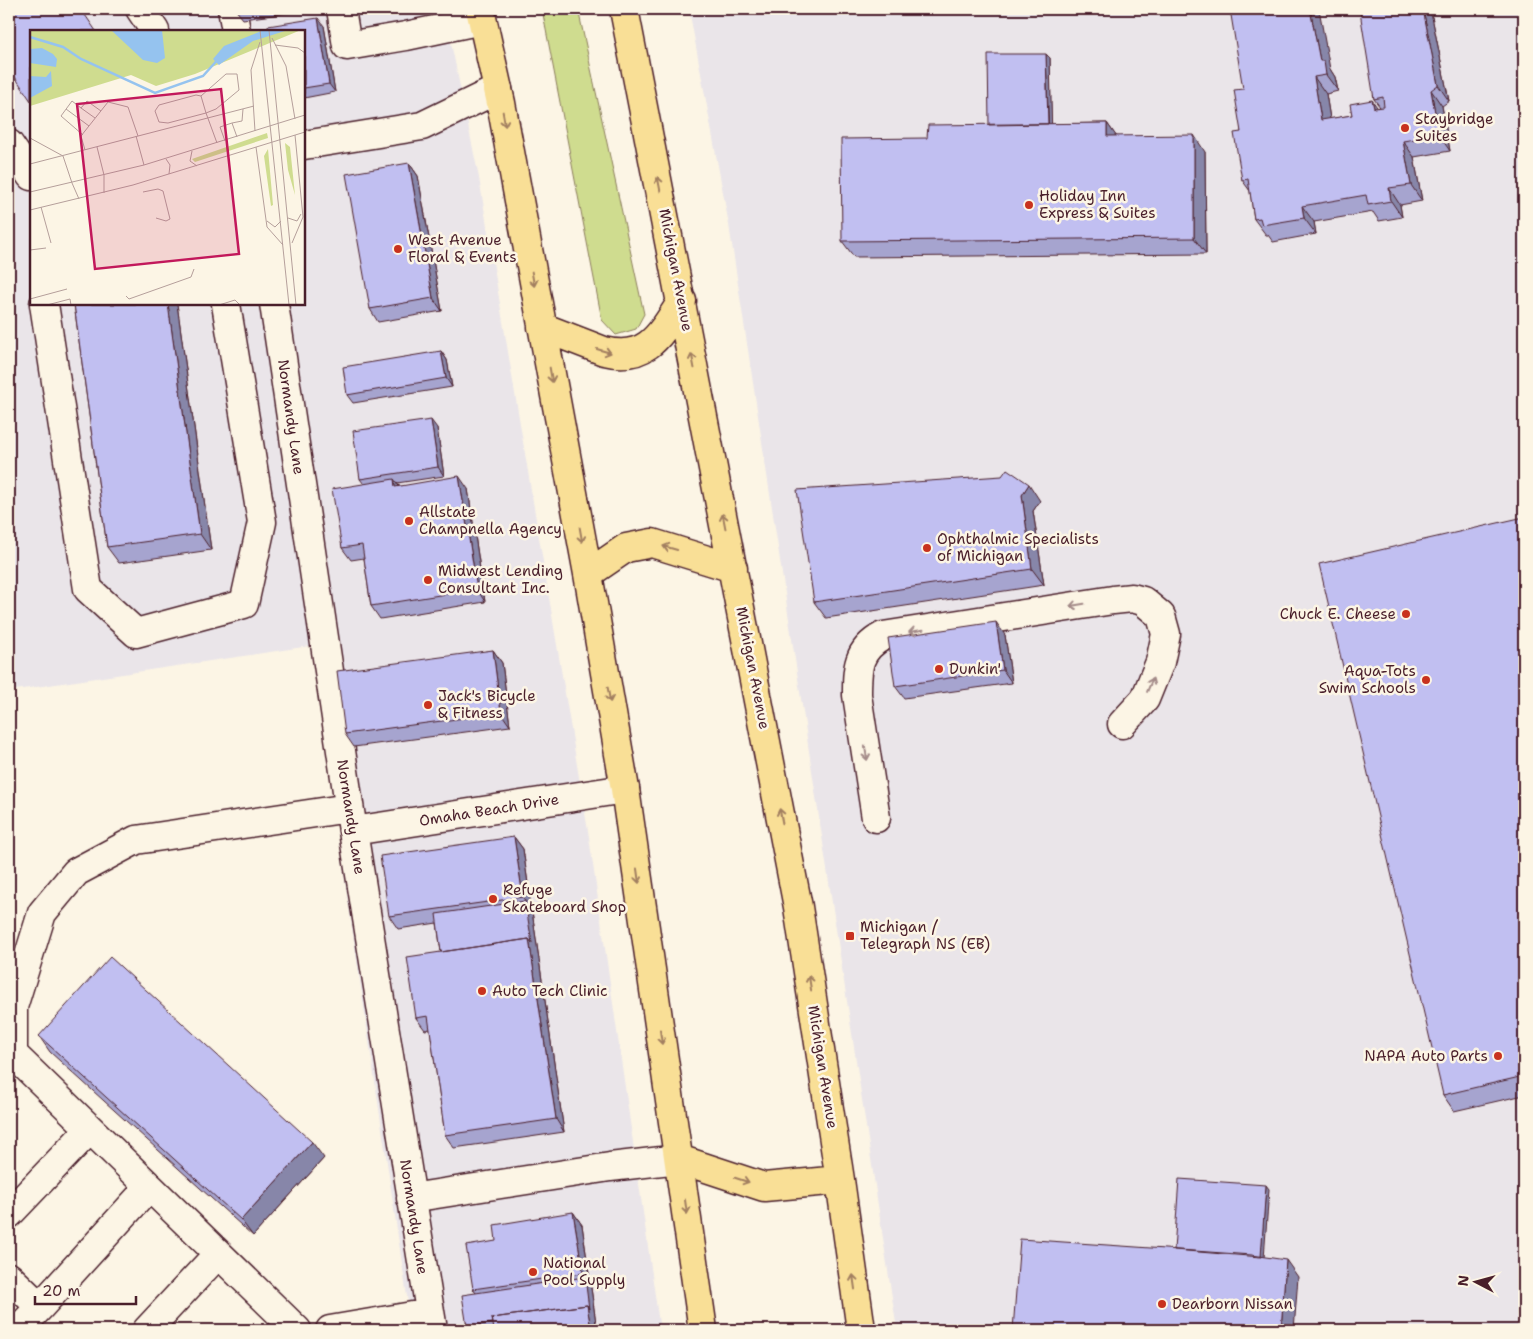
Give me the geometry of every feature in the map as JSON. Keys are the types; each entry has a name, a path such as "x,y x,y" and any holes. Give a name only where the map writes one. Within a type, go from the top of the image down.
{"main road":[{"name":"Michigan Avenue","path":"624,9 798,907 861,1330"},
{"path":"481,14 498,89 588,574 625,789 703,1330"},
{"path":"542,327 604,351 632,354 650,344 661,333 682,301"},
{"path":"588,574 626,548 652,543 733,568"},
{"path":"679,1159 764,1187 840,1180"}],"street":[{"path":"140,9 154,30"},
{"path":"232,9 236,30"},
{"path":"341,9 337,48 406,36 481,14"},
{"path":"305,144 422,126 498,89"},
{"path":"9,144 30,175"},
{"path":"44,305 88,589 136,633 244,604 262,522 226,305"},
{"name":"Normandy Lane","path":"274,305 351,820 431,1322"},
{"path":"876,818 857,695 857,680 860,659 864,650 882,636 1113,600 1132,598 1143,601 1161,616 1166,634 1160,662 1145,699 1122,724"},
{"name":"Omaha Beach Drive","path":"287,1327 218,1254 13,1054 12,1008 42,913 76,872 136,840 351,820 625,789"},
{"path":"9,1214 90,1129"},
{"path":"411,1198 610,1167 679,1159"},
{"path":"18,1330 149,1187"},
{"path":"147,1330 218,1254"},
{"path":"9,1277 40,1307"},
{"path":"330,1330 431,1322"}],"shaded area":[{"path":"9,9 444,9 479,178 589,837 660,1330 412,1330 310,646 9,691"},
{"path":"689,9 1524,9 1524,1330 897,1330 729,225"}],"green space":[{"path":"542,9 578,9 644,314 636,329 616,335 602,320"}],"building":[{"path":"9,9 81,9 95,30 30,30 30,100 9,68"},
{"name":"Staybridge Suites","path":"1230,9 1310,9 1320,61 1324,61 1326,75 1314,77 1321,120 1352,115 1350,104 1372,100 1374,108 1384,107 1383,97 1374,99 1360,12 1375,9 1423,9 1438,85 1431,90 1439,135 1403,141 1411,185 1389,188 1391,201 1368,205 1366,195 1302,206 1304,218 1262,225 1260,218 1254,219 1248,179 1242,180 1234,133 1241,132 1234,90 1243,89"},
{"path":"318,18 329,84 305,88 305,30 269,30 268,26"},
{"path":"988,54 1046,54 1048,124 989,125"},
{"name":"Holiday Inn Express & Suites","path":"1107,123 1107,136 1194,135 1194,238 842,241 841,139 927,138 928,125"},
{"name":"West Avenue Floral & Events","path":"409,163 433,298 370,309 346,174"},
{"path":"74,305 168,305 200,534 107,547"},
{"path":"441,351 446,378 347,395 343,367"},
{"path":"431,420 438,467 360,479 353,431"},
{"name":"Ophthalmic Specialists of Michigan","path":"1007,469 1029,484 1022,495 1032,569 814,602 797,490 1002,476"},
{"path":"459,476 477,589 371,606 362,545 342,548 332,489 394,479 395,487"},
{"path":"1524,517 1524,1076 1443,1095 1319,564"},
{"path":"996,622 1003,670 895,686 888,638"},
{"name":"Jack's Bicycle & Fitness","path":"493,650 501,713 345,734 337,671"},
{"path":"514,837 523,897 389,916 380,856"},
{"path":"525,901 532,943 529,939 441,952 436,914"},
{"path":"529,939 556,1119 445,1135 428,1016 416,1018 407,957"},
{"path":"110,957 312,1142 241,1220 39,1036"},
{"path":"1179,1179 1266,1185 1261,1257 1174,1250"},
{"name":"National Pool Supply","path":"573,1212 583,1273 473,1289 466,1246 496,1241 494,1225"},
{"name":"Dearborn Nissan","path":"1020,1239 1252,1255 1286,1260 1281,1330 1013,1330"},
{"path":"585,1277 589,1309 587,1305 492,1318 493,1323 467,1327 462,1295"},
{"path":"587,1305 591,1330 494,1330 492,1318"}],"place":[{"name":"Staybridge Suites","path":"1405,128"},
{"name":"Holiday Inn Express & Suites","path":"1029,205"},
{"name":"West Avenue Floral & Events","path":"398,249"},
{"name":"Allstate Champnella Agency","path":"409,521"},
{"name":"Ophthalmic Specialists of Michigan","path":"927,548"},
{"name":"Midwest Lending Consultant Inc.","path":"428,580"},
{"name":"Chuck E. Cheese","path":"1406,614"},
{"name":"Dunkin'","path":"939,669"},
{"name":"Aqua-Tots Swim Schools","path":"1426,680"},
{"name":"Jack's Bicycle & Fitness","path":"428,705"},
{"name":"Refuge Skateboard Shop","path":"493,899"},
{"name":"Michigan / Telegraph NS (EB)","path":"850,936"},
{"name":"Auto Tech Clinic","path":"482,991"},
{"name":"NAPA Auto Parts","path":"1498,1056"},
{"name":"National Pool Supply","path":"533,1272"},
{"name":"Dearborn Nissan","path":"1162,1304"}]}
